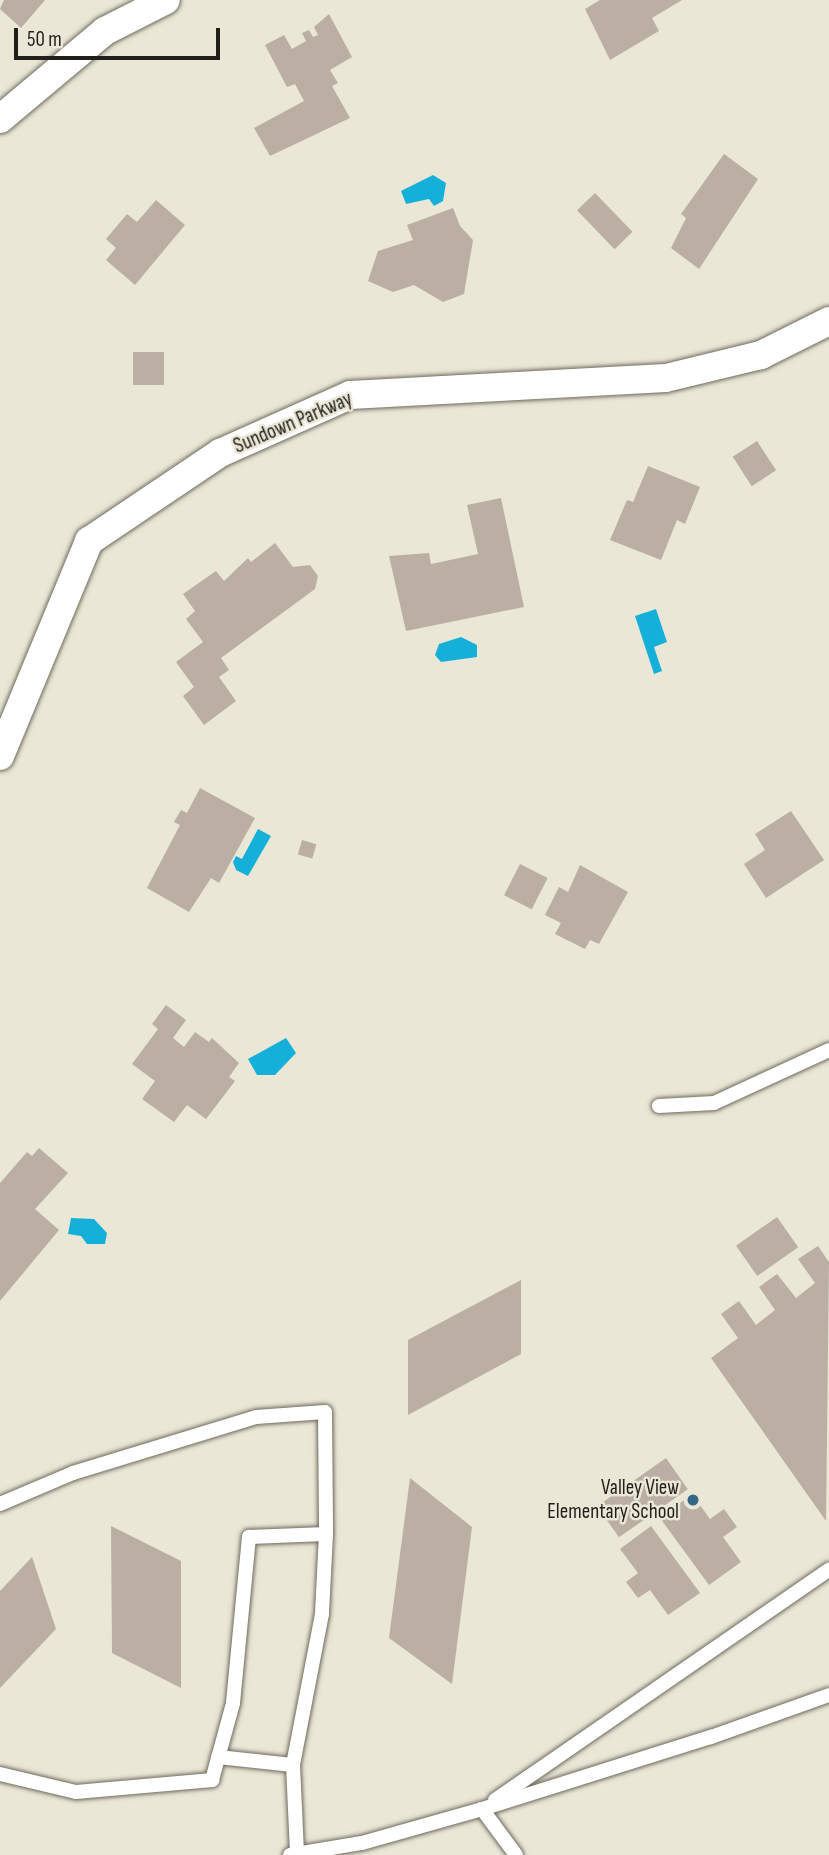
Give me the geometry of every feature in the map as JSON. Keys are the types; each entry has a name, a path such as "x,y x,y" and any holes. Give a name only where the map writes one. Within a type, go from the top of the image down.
{"street":[{"path":"0,120 105,30 166,0"},
{"name":"Sundown Parkway","path":"0,756 89,541 220,453 350,395 666,378 761,355 829,321"}],"lane":[{"path":"659,1106 714,1103 829,1050"},
{"path":"0,1504 73,1473 256,1417 326,1412 326,1534 322,1614 293,1765 293,1854 326,1849 482,1809 711,1737 829,1695"},
{"path":"0,1774 76,1792 212,1780 233,1703 249,1537 326,1534"},
{"path":"482,1809 829,1570"},
{"path":"218,1757 293,1765"},
{"path":"482,1809 516,1855"},
{"path":"326,1849 357,1855"}],"water":[{"path":"433,175 446,183 443,201 434,206 429,199 406,204 401,191"},
{"path":"656,609 667,642 654,647 662,671 654,674 635,616"},
{"path":"461,637 477,645 477,657 441,662 435,655 439,644"},
{"path":"258,829 271,836 248,876 236,870 233,862 236,856 242,859"},
{"path":"286,1038 296,1053 275,1075 257,1075 248,1059"},
{"path":"71,1218 94,1219 107,1233 105,1244 87,1244 81,1236 68,1234"}],"building":[{"path":"4,0 45,0 21,28 0,9"},
{"path":"600,0 682,0 652,18 659,31 610,60 585,9"},
{"path":"329,14 352,57 330,70 338,83 332,86 350,118 270,156 254,128 304,101 295,84 287,87 265,45 284,35 292,49 306,41 302,33 309,30 313,37 318,35 314,27"},
{"path":"724,154 758,179 699,269 671,248 686,218 681,214"},
{"path":"595,193 633,232 615,249 577,210"},
{"path":"156,200 185,225 135,285 106,260 116,248 106,239 127,214 137,222"},
{"path":"453,208 460,226 473,240 464,294 443,302 414,285 393,292 368,281 378,251 413,240 407,225"},
{"path":"133,352 164,352 164,385 133,385"},
{"path":"757,441 776,470 752,486 733,457"},
{"path":"648,466 700,487 685,524 677,520 661,560 610,540 627,500 633,502"},
{"path":"501,498 524,607 406,631 389,556 429,553 431,564 478,554 467,505"},
{"path":"275,543 293,567 310,565 318,576 315,589 221,658 229,670 219,677 236,701 204,725 183,696 194,687 176,662 203,642 186,619 195,611 183,594 216,571 224,581 248,558 251,562"},
{"path":"200,788 255,818 219,883 211,878 189,912 147,888 180,825 174,822 181,810 187,813"},
{"path":"791,811 824,860 766,898 744,864 765,850 755,834"},
{"path":"302,840 316,844 312,859 298,854"},
{"path":"520,864 548,878 532,909 504,895"},
{"path":"580,865 628,892 599,944 590,940 585,949 555,934 561,923 545,915 559,887 568,892"},
{"path":"166,1005 186,1020 173,1038 184,1047 195,1032 209,1042 212,1038 239,1063 229,1077 235,1081 206,1119 187,1105 174,1122 142,1099 155,1081 132,1064 158,1029 152,1024"},
{"path":"39,1148 68,1173 35,1209 59,1230 0,1301 0,1183 27,1152 32,1156"},
{"path":"777,1217 798,1247 757,1276 736,1246"},
{"path":"818,1246 829,1262 826,1521 711,1358 738,1338 721,1314 739,1301 756,1325 775,1310 759,1287 777,1274 796,1298 815,1283 798,1259"},
{"path":"521,1280 521,1354 408,1415 408,1340"},
{"path":"666,1458 688,1489 619,1537 597,1506"},
{"path":"410,1478 472,1527 452,1684 389,1638"},
{"path":"692,1494 710,1519 724,1509 737,1527 723,1537 741,1562 709,1585 660,1518"},
{"path":"111,1526 181,1561 181,1688 112,1653"},
{"path":"651,1526 700,1593 668,1615 650,1590 638,1598 626,1582 638,1573 620,1549"},
{"path":"32,1557 56,1629 0,1688 0,1591"}],"place":[{"name":"Valley View Elementary School","path":"693,1500"}]}
